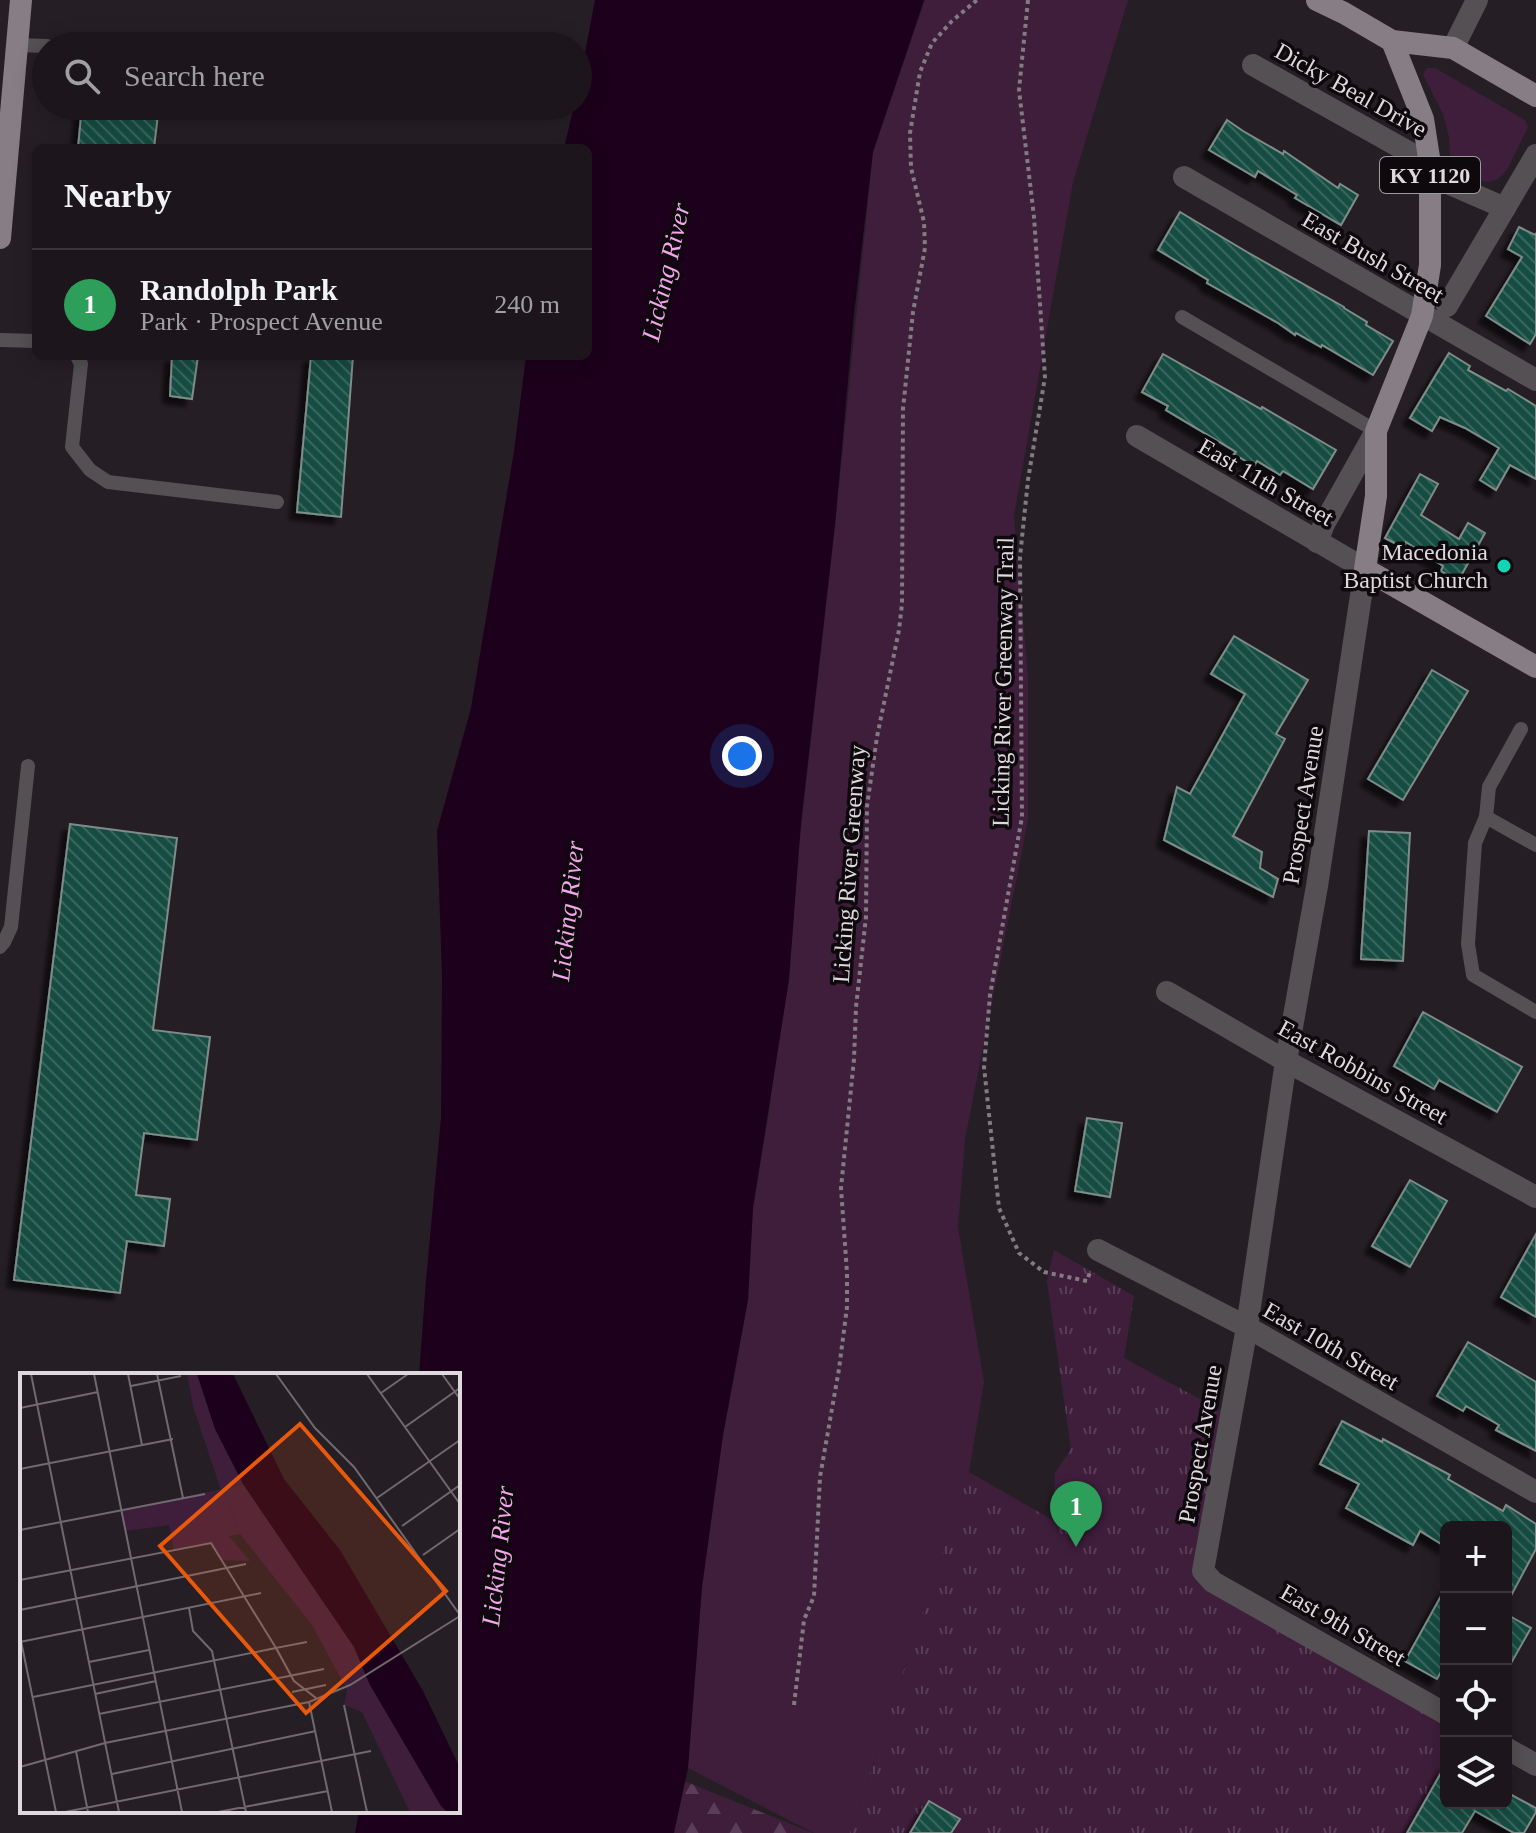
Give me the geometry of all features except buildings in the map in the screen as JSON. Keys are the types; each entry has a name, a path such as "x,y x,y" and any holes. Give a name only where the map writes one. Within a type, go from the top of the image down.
{"main road":[{"path":"0,238 21,0"},
{"path":"1317,0 1392,41 1453,48 1536,96"},
{"name":"Prospect Avenue","path":"1365,569 1376,496 1376,431 1422,316 1430,265 1430,164 1423,119 1392,41"},
{"name":"East 11th Street","path":"1365,569 1536,667"}],"street":[{"path":"1453,48 1477,0"},
{"name":"Dicky Beal Drive","path":"1253,65 1430,164 1452,185 1505,208"},
{"path":"1447,306 1536,155"},
{"name":"East Bush Street","path":"1184,177 1536,380"},
{"path":"1317,542 1376,431"},
{"name":"East 11th Street","path":"1137,436 1365,569"},
{"name":"Prospect Avenue","path":"1213,1582 1203,1571 1247,1327 1365,569"},
{"name":"East Robbins Street","path":"1167,992 1286,1061 1536,1197"},
{"name":"East 10th Street","path":"1098,1250 1247,1327 1536,1492"},
{"name":"East 9th Street","path":"1213,1582 1440,1711"},
{"path":"1512,1751 1536,1765"}],"lane":[{"path":"17,45 32,46"},
{"path":"1182,317 1376,431"},
{"path":"0,340 32,341"},
{"path":"79,360 72,447 90,470 108,482 277,502"},
{"path":"1521,729 1489,787 1486,817 1475,843 1468,944 1473,975 1536,1012"},
{"path":"0,947 11,927 28,766"},
{"path":"1486,817 1536,845"}],"path":[{"name":"Licking River Greenway","path":"794,1705 804,1620 814,1596 820,1477 847,1307 841,1188 866,917 867,806 902,604 903,409 913,312 925,248 924,222 911,168 910,133 920,72 932,43 977,0"},
{"name":"Licking River Greenway Trail","path":"1028,0 1019,90 1034,217 1045,377 1028,480 1020,557 1022,817 990,995 984,1067 999,1208 1019,1253 1044,1272 1087,1281 1098,1250"}],"green space":[{"path":"925,0 1128,0 1073,182 1014,516 1028,677 1028,820 965,1139 958,1227 984,1382 969,1472 850,1833 814,1833 688,1768 702,1587 723,1435 748,1300 753,1208 770,1106 873,152"},
{"path":"1427,68 1435,68 1525,120 1528,127 1507,170 1498,179 1478,181 1455,167 1450,156 1443,114 1423,75"},
{"path":"1054,1250 1134,1296 1124,1358 1231,1416 1203,1571 1440,1710 1440,1780 1408,1833 850,1833 969,1472 1054,1521 1055,1473 1071,1449 1047,1281"},
{"path":"684,1781 813,1833 671,1833"}],"water":[{"name":"Licking River","path":"595,0 924,0 873,152 801,823 789,980 753,1208 748,1300 723,1435 702,1587 688,1768 674,1833 355,1833 359,1813 460,1813 460,1373 419,1373 441,1118 442,977 437,831 471,708 514,451 525,360 592,360 592,144 565,144 571,120 592,120 592,32 589,32"}],"place":[{"name":"Macedonia Baptist Church","path":"1504,566"},
{"name":"Randolph Park","path":"1076,1547"}]}
